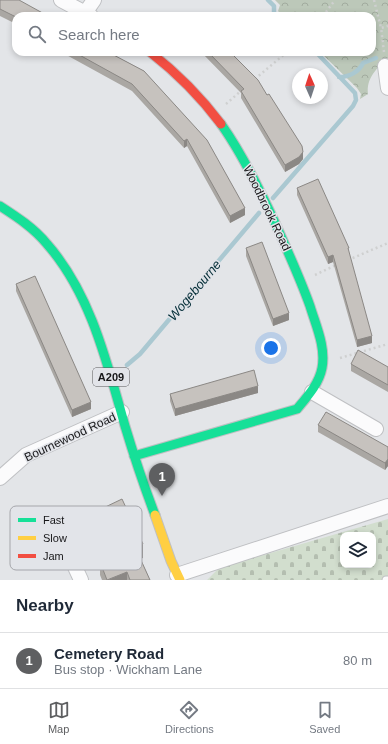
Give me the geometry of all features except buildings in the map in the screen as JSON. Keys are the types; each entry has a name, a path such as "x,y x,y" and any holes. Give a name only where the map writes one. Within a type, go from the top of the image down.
{"street":[{"path":"61,0 84,12"},
{"path":"89,12 94,0"},
{"name":"Woodbrook Road","path":"134,456 297,409 312,392 322,371 323,363 320,338 302,280 268,206 236,146 213,114 182,77 155,56"},
{"path":"385,66 388,88"},
{"name":"A209","path":"0,206 20,219 50,247 76,286 87,308 98,334 134,456 178,577"},
{"path":"312,392 376,430"},
{"name":"Bournewood Road","path":"0,478 26,455 122,412"},
{"path":"178,577 388,506"},
{"path":"76,570 81,580"}],"path":[{"path":"326,12 335,0"},
{"path":"374,0 381,28 385,66"},
{"path":"381,28 388,26"},
{"path":"253,81 283,56"},
{"path":"213,114 247,86"},
{"path":"345,262 388,243"},
{"path":"302,280 338,265"},
{"path":"323,363 388,344"}],"green space":[{"path":"275,0 388,0 388,58 373,74 369,83 368,94 360,99 361,94 357,88 324,56 376,56 376,12 279,12 280,5"},
{"path":"388,519 388,580 207,580 219,568 340,533 340,568 376,568 376,532 343,532"}],"waterway":[{"name":"Wogebourne","path":"268,0 274,6 274,12"},
{"name":"Wogebourne","path":"273,198 353,106 356,100 355,93 320,56"},
{"path":"339,77 353,73 359,69 363,63 376,58"},
{"name":"Wogebourne","path":"127,365 140,354 259,213"}],"traffic: fast":[{"path":"134,456 297,409 312,390 322,368 322,344 310,306 294,265 244,160 221,124"},
{"path":"0,206 25,223 42,238 62,264 75,285 96,330 132,448 155,515"}],"traffic: slow":[{"path":"155,515 171,561 180,580"}],"traffic: jam":[{"path":"155,56 188,85 221,124"}],"place":[{"name":"Cemetery Road","path":"162,496"}]}
